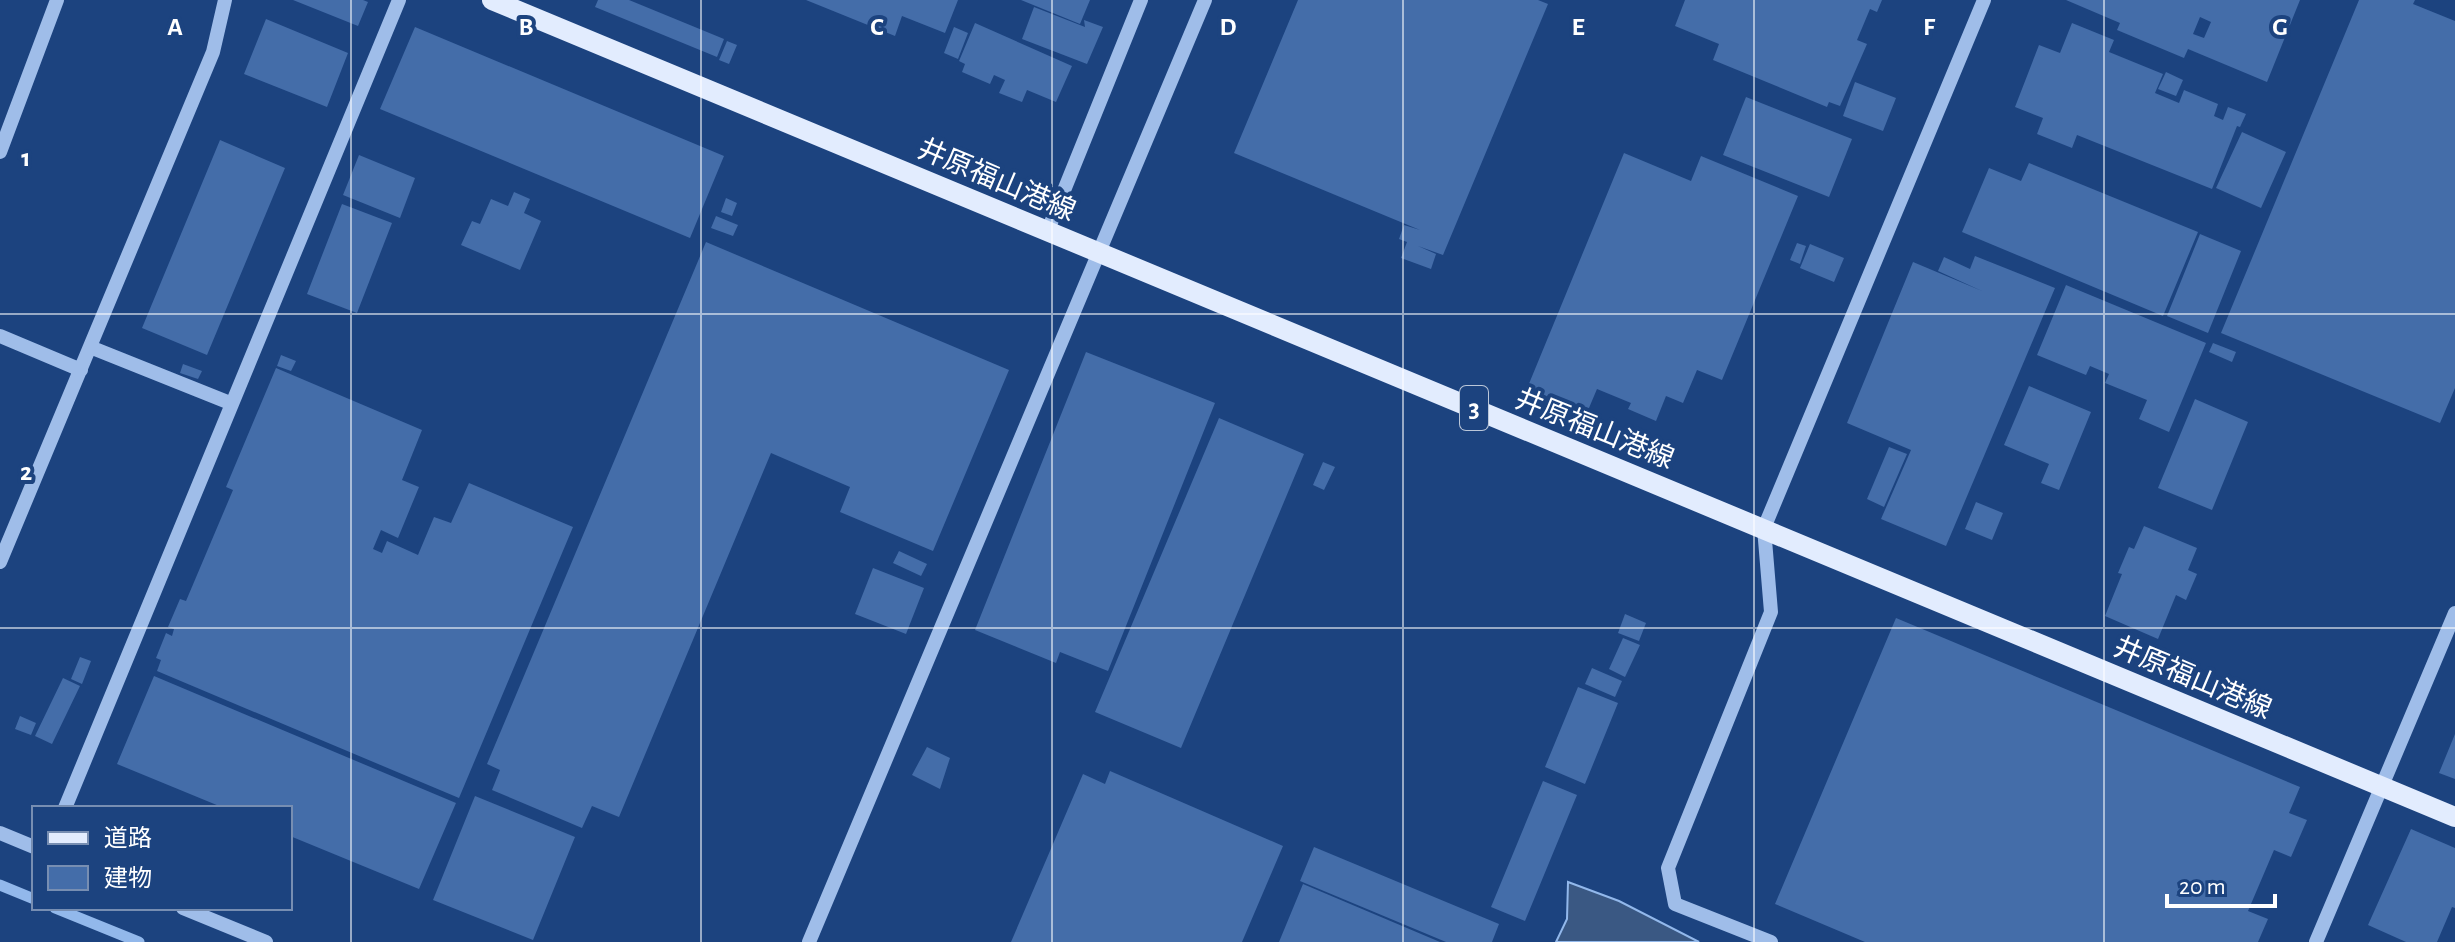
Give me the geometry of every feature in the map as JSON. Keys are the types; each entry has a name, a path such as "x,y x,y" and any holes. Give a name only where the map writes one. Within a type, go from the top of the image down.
{"main road":[{"name":"井原福山港線","path":"492,0 2455,817"}],"street":[{"path":"0,152 57,0"},
{"path":"0,562 213,52 225,0"},
{"path":"66,806 399,0"},
{"path":"1048,230 1141,0"},
{"path":"809,942 1205,0"},
{"path":"1771,942 1675,904 1668,868 1771,612 1764,528 1984,0"},
{"path":"0,336 81,370"},
{"path":"90,347 230,403"},
{"path":"2316,942 2455,613"},
{"path":"0,833 32,846"},
{"path":"188,910 266,942"}],"water":[{"path":"1568,882 1619,901 1699,942 1556,942 1567,919"}],"building":[{"path":"293,0 363,0 368,2 358,26"},
{"path":"598,0 629,0 724,39 717,57 595,7"},
{"path":"806,0 958,0 945,33 902,16 895,36"},
{"path":"1021,0 1090,0 1080,24"},
{"path":"1298,0 1538,0 1548,4 1443,255 1418,246 1436,254 1431,269 1401,258 1407,242 1399,239 1404,225 1420,230 1234,153"},
{"path":"1685,0 1882,0 1877,12 1870,9 1857,40 1867,44 1840,106 1829,102 1827,107 1713,60 1719,44 1675,26"},
{"path":"2066,0 2300,0 2267,82 2188,49 2184,58 2117,30 2120,23","holes":["2200,17 2211,22 2204,38 2193,34"]},
{"path":"2359,0 2415,0 2413,4 2455,21 2455,388 2440,423 2221,333"},
{"path":"1034,7 1085,27 1084,20 1103,27 1087,64 1022,39"},
{"path":"266,19 348,53 327,107 244,74"},
{"path":"975,23 1072,66 1056,102 1027,90 1022,102 999,93 1005,80 994,75 990,84 962,72 965,64 959,61"},
{"path":"2072,23 2114,40 2109,52 2163,74 2155,93 2179,103 2184,90 2218,104 2214,116 2223,120 2228,107 2246,114 2240,127 2237,126 2212,189 2077,135 2072,148 2037,134 2043,118 2015,107 2039,45 2060,53"},
{"path":"415,27 724,156 690,238 380,109"},
{"path":"954,27 968,33 958,59 944,53"},
{"path":"727,41 737,45 729,64 719,60"},
{"path":"2166,72 2183,80 2176,96 2158,89"},
{"path":"1855,82 1896,98 1883,131 1843,116"},
{"path":"1746,97 1852,139 1829,197 1723,155"},
{"path":"2242,132 2286,152 2261,208 2216,188"},
{"path":"220,140 285,168 207,355 142,328"},
{"path":"1624,153 1691,181 1701,156 1798,196 1722,380 1697,370 1683,403 1666,396 1656,421 1628,409 1631,403 1597,389 1586,415 1526,391"},
{"path":"359,155 415,178 400,218 343,195"},
{"path":"2029,163 2198,232 2163,316 1962,232 1989,168 2021,181"},
{"path":"514,192 530,199 524,213 541,221 520,270 461,245 472,221 480,224 491,199 508,206"},
{"path":"726,198 737,203 732,216 721,212"},
{"path":"342,204 392,223 357,313 307,294"},
{"path":"716,216 738,225 733,236 711,228"},
{"path":"2200,234 2241,251 2208,333 2167,316"},
{"path":"706,242 1009,370 933,551 840,512 850,487 771,453 619,817 592,806 582,828 492,790 500,770 487,764"},
{"path":"1797,243 1806,246 1800,264 1790,260"},
{"path":"1810,244 1844,258 1834,282 1800,268"},
{"path":"1975,256 2055,288 1946,546 1881,519 1911,450 1847,423 1913,262 1982,291 1938,271 1944,257 1970,269"},
{"path":"2066,285 2206,343 2169,432 2139,419 2147,400 2105,383 2109,374 2090,366 2086,375 2037,355"},
{"path":"2213,343 2236,352 2232,362 2209,352"},
{"path":"1086,352 1215,403 1108,671 1060,652 1056,663 975,630"},
{"path":"281,355 296,361 291,371 277,366"},
{"path":"183,364 202,371 198,379 180,373"},
{"path":"276,368 422,430 402,480 419,487 398,538 381,530 373,549 382,553 387,541 418,555 434,517 451,523 469,483 573,527 459,798 157,671 161,660 156,658 166,633 172,636 174,629 168,627 180,599 186,601 233,490 226,487"},
{"path":"2029,386 2091,412 2059,490 2041,483 2049,464 2004,445"},
{"path":"2195,399 2248,422 2212,510 2158,488"},
{"path":"1219,418 1304,454 1181,748 1095,712"},
{"path":"1889,447 1907,454 1884,507 1867,499"},
{"path":"1323,462 1335,467 1324,490 1313,485"},
{"path":"1976,502 2003,513 1992,540 1965,529"},
{"path":"2144,526 2197,548 2188,570 2197,574 2186,600 2176,595 2158,639 2105,616 2129,547 2134,549"},
{"path":"899,551 927,564 921,576 893,563"},
{"path":"873,568 924,588 906,634 855,614"},
{"path":"1625,614 1646,623 1639,641 1618,633"},
{"path":"1896,618 2300,787 2289,813 2307,820 2291,857 2274,850 2248,911 2268,919 2258,942 1865,942 1775,904"},
{"path":"1623,638 1640,645 1625,677 1609,669"},
{"path":"80,657 91,661 82,684 71,679"},
{"path":"1592,668 1622,681 1615,697 1585,684"},
{"path":"154,676 456,803 419,889 292,837 292,806 219,806 117,764"},
{"path":"63,678 80,686 52,744 35,736"},
{"path":"1578,687 1618,703 1585,784 1545,767"},
{"path":"20,716 36,723 31,735 15,729"},
{"path":"2455,734 2455,779 2439,773"},
{"path":"927,747 950,758 940,789 912,775"},
{"path":"1110,771 1283,846 1242,942 1011,942 1083,774 1105,784"},
{"path":"1543,781 1577,795 1525,921 1491,907"},
{"path":"475,796 575,837 533,940 433,900"},
{"path":"2411,829 2455,848 2455,908 2452,907 2437,942 2406,942 2368,925"},
{"path":"1314,847 1499,924 1492,942 1446,942 1300,881"},
{"path":"1303,884 1440,942 1279,942"}],"waterway":[{"path":"0,885 32,898"},
{"path":"60,910 139,942"}]}
